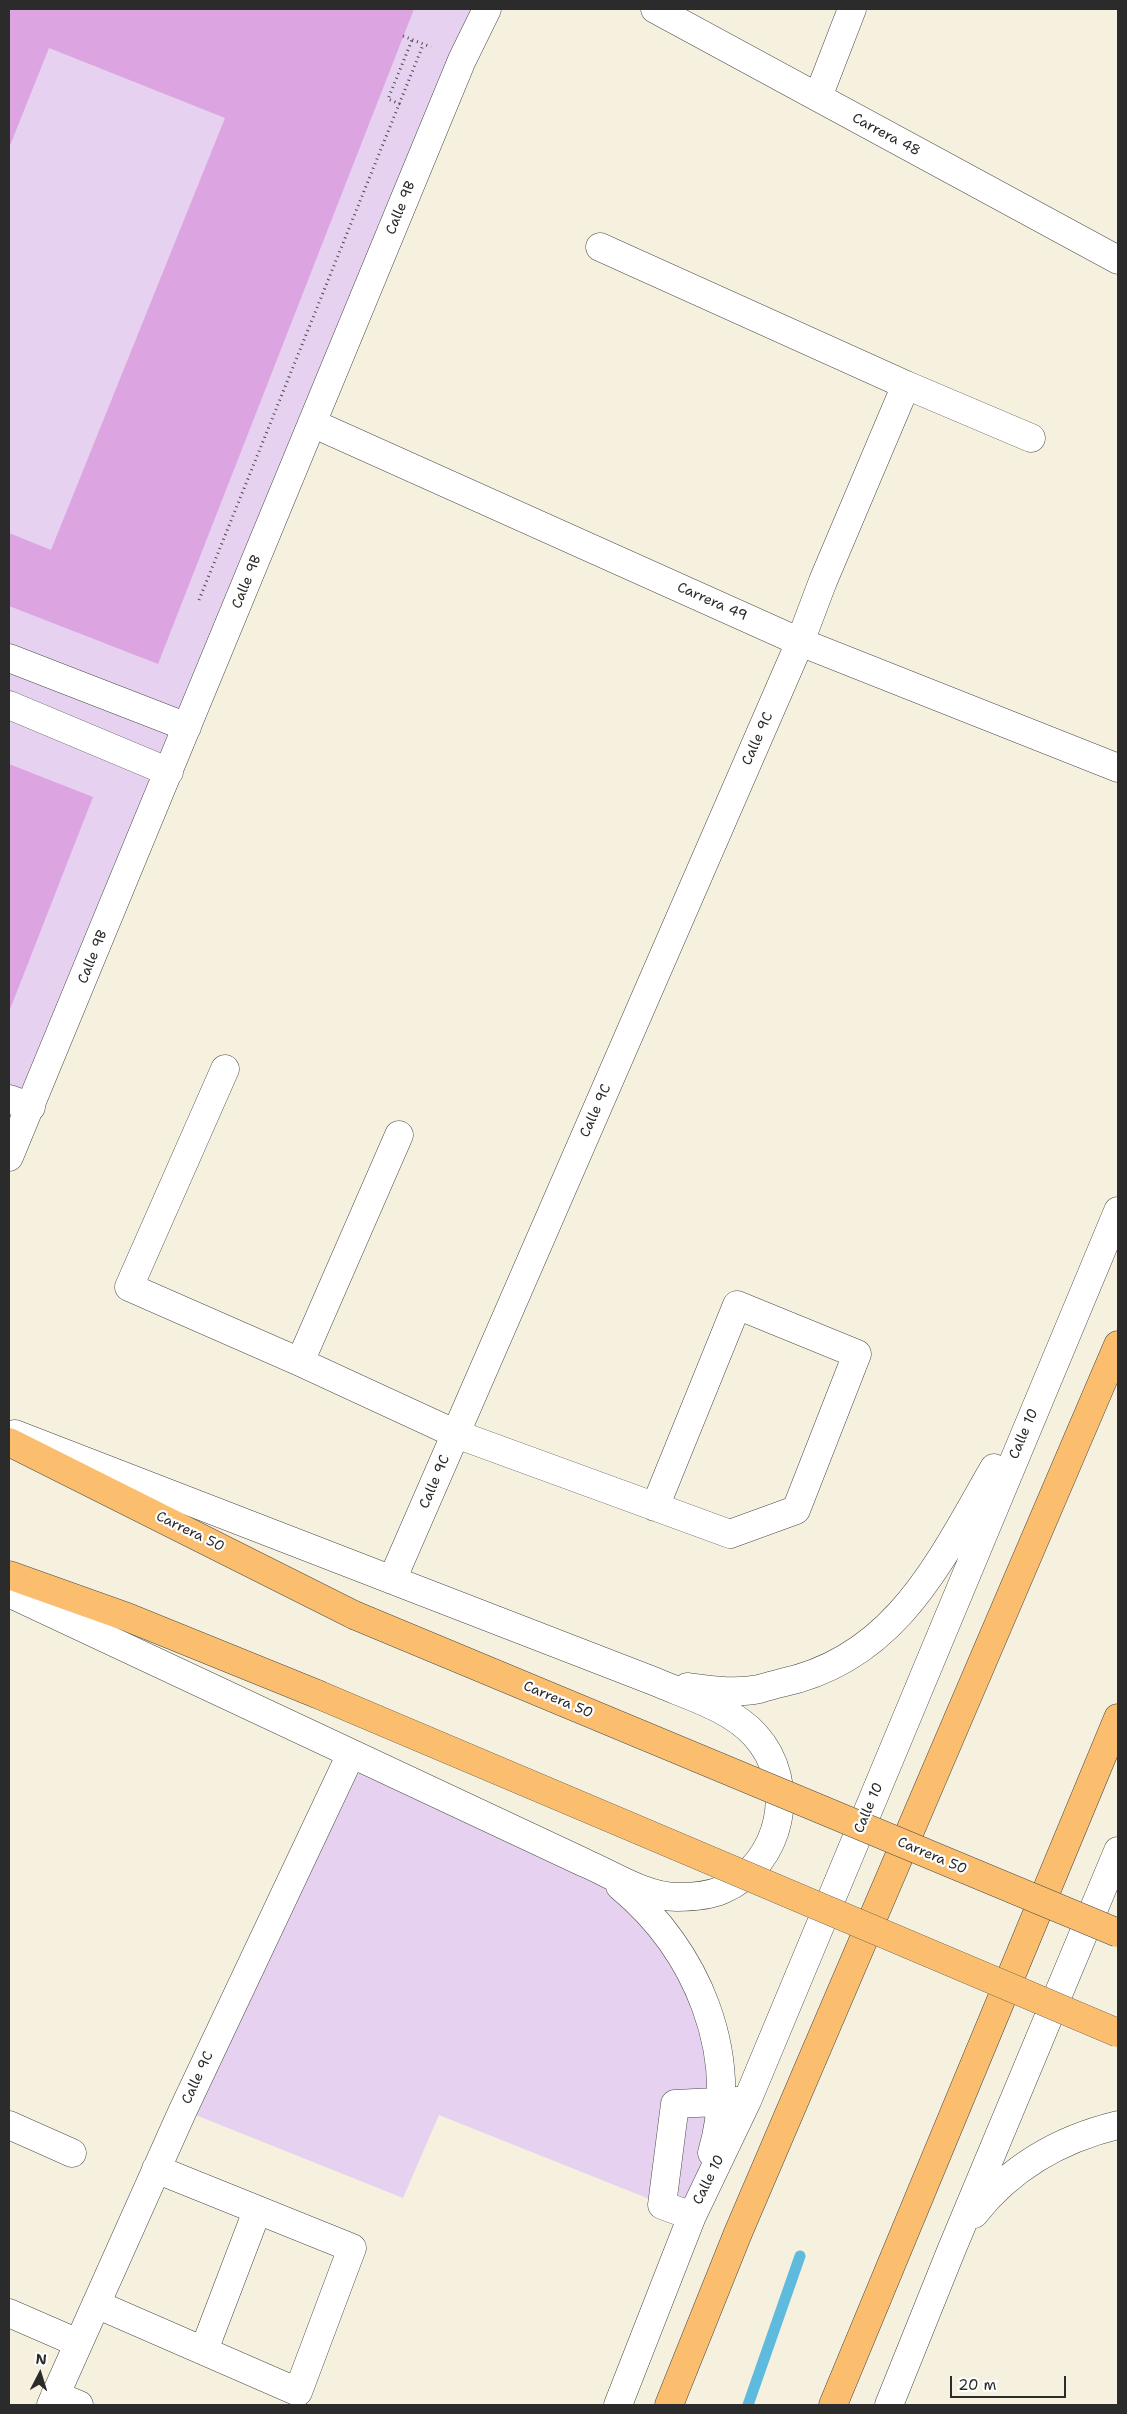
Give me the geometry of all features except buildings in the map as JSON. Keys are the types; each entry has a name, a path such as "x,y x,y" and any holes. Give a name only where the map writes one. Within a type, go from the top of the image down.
{"main road":[{"path":"669,2405 738,2233 1118,1344"},
{"name":"Carrera 50","path":"9,1442 354,1615 1118,1933"},
{"path":"9,1575 126,1617 317,1694 1118,2033"},
{"path":"833,2405 1118,1718"}],"street":[{"name":"Calle 9B","path":"9,1157 20,1103 188,726 462,60 488,9"},
{"name":"Carrera 48","path":"654,9 1118,260"},
{"path":"818,97 852,9"},
{"path":"600,247 906,385 1031,438"},
{"name":"Calle 9C","path":"392,1580 800,642 823,581 906,385"},
{"name":"Carrera 49","path":"312,424 800,642 1118,768"},
{"path":"9,658 188,726"},
{"path":"9,705 168,772"},
{"path":"225,1069 129,1287 300,1362 456,1434 655,1507 730,1534 796,1510 857,1354 738,1305 655,1507"},
{"path":"300,1362 399,1135"},
{"name":"Calle 10","path":"618,2405 692,2216 747,2101 1118,1211"},
{"path":"656,1682 728,1692 758,1689 803,1678 828,1669 850,1657 871,1642 913,1601 930,1578 1050,1372"},
{"name":"Carrera 50","path":"9,1431 656,1682"},
{"path":"9,1593 585,1863 652,1892 675,1897 699,1896 721,1890 741,1878 758,1862 771,1843 779,1821 781,1798 778,1775 769,1753 755,1734 738,1719 656,1682"},
{"name":"Calle 9C","path":"62,2402 78,2343 156,2169 351,1754"},
{"path":"889,2405 951,2251 1118,1852"},
{"path":"585,1863 612,1880 653,1917 677,1948 693,1975 713,2028 719,2069 720,2102 715,2142 692,2216 662,2205 675,2104 720,2102 747,2101"},
{"path":"9,2125 72,2153"},
{"path":"951,2251 974,2213 1006,2179 1043,2153 1067,2140 1118,2125"},
{"path":"96,2304 298,2392 352,2248 156,2169"},
{"path":"204,2350 257,2211"},
{"path":"9,2313 78,2343"}],"path":[{"path":"197,605 424,45 403,36"},
{"path":"400,104 388,99 412,40"}],"shaded area":[{"path":"9,9 487,9 31,1107 9,1099"},
{"path":"351,1754 585,1863 659,1923 720,2077 692,2216 439,2115 403,2198 183,2110"}],"waterway":[{"path":"748,2405 800,2256"}]}
